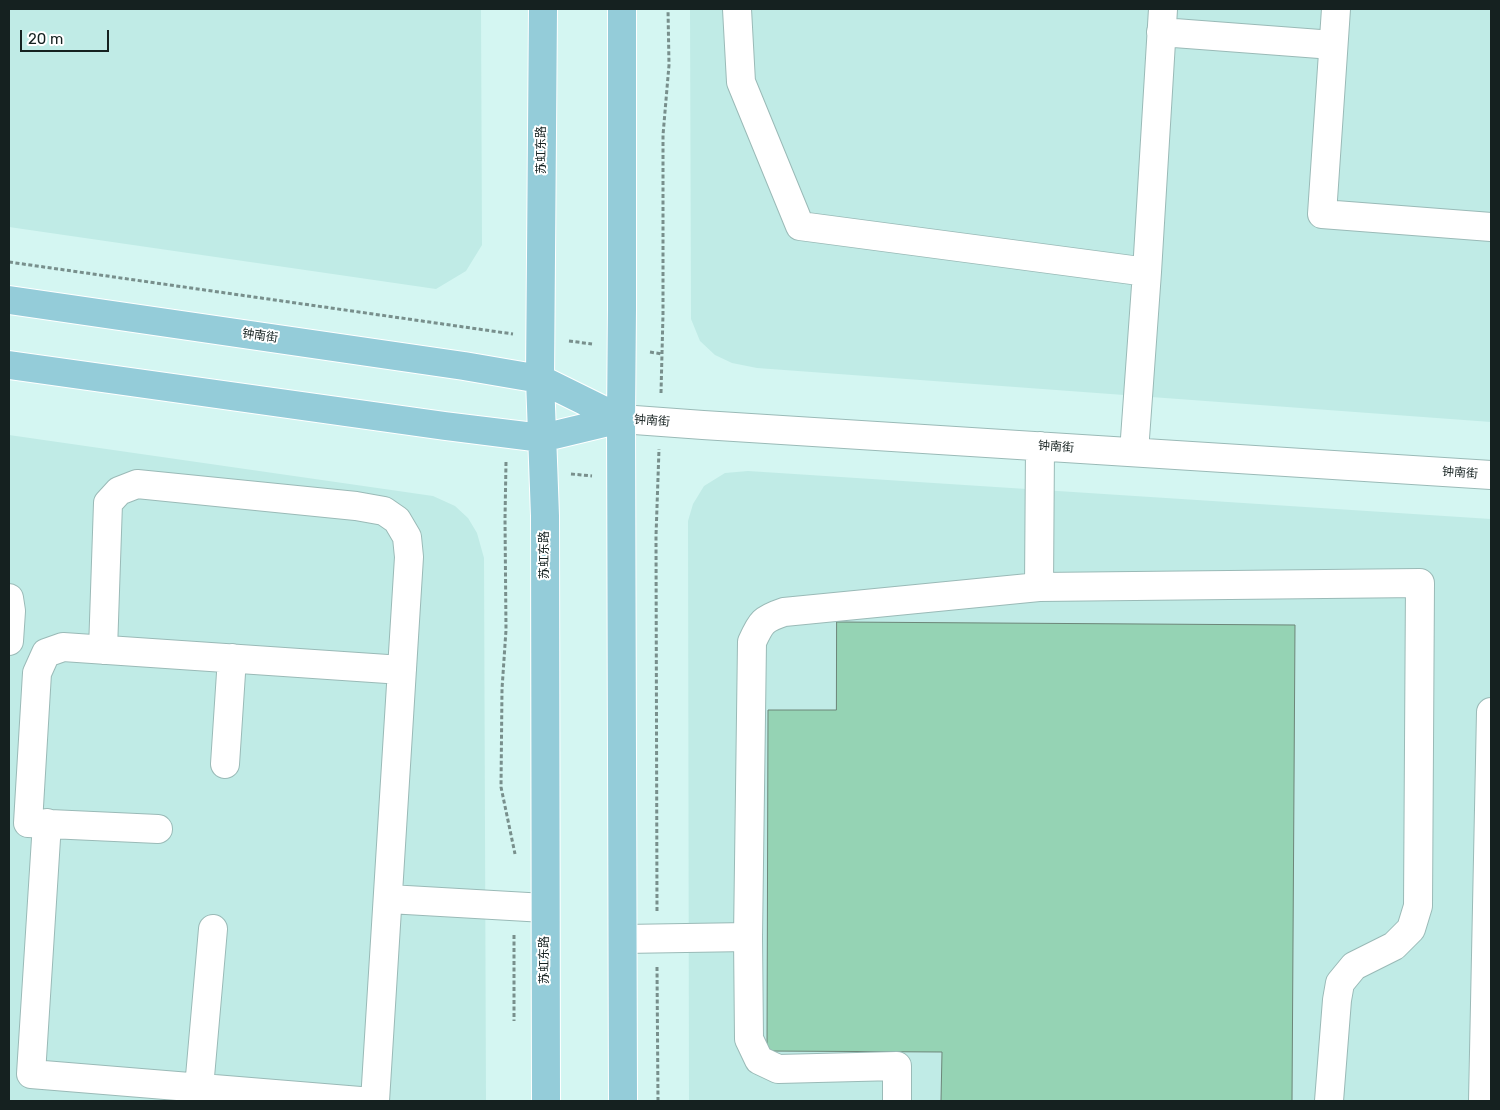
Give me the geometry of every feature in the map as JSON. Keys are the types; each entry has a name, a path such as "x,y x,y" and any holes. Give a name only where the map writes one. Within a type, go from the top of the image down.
{"main road":[{"name":"苏虹东路","path":"542,9 540,379 545,516 546,1101"},
{"path":"622,9 623,1101"},
{"name":"钟南街","path":"9,300 454,364 540,379 621,419"},
{"name":"钟南街","path":"9,365 542,438 621,419"}],"street":[{"path":"737,9 741,82 800,226 1147,272"},
{"path":"1336,9 1322,214 1491,227"},
{"path":"1134,452 1162,20 1334,45"},
{"name":"钟南街","path":"621,419 1491,474"},
{"path":"1039,587 1040,446"},
{"path":"103,650 108,503 118,491 137,484 356,506 384,511 397,520 407,537 409,557 375,1101"},
{"path":"897,1101 897,1066 778,1069 759,1060 749,1039 748,937 752,642 759,626 769,617 784,612 1039,587 1420,583 1418,906 1411,928 1394,946 1354,966 1340,983 1329,1101"},
{"path":"9,598 11,611 9,641"},
{"path":"158,829 28,823 37,673 46,653 63,647 402,670"},
{"path":"224,764 232,658"},
{"path":"1483,1101 1491,712"},
{"path":"47,823 31,1074 360,1101"},
{"path":"389,899 545,908"},
{"path":"199,1088 213,929"},
{"path":"622,939 748,937"}],"path":[{"path":"658,1101 656,536 662,354 663,135 669,65 668,9"},
{"path":"9,262 662,354"},
{"path":"508,374 510,324"},
{"path":"507,434 505,519 506,630 502,689 501,787 515,854 514,863"},
{"path":"513,906 514,1023"}],"shaded area":[{"path":"9,9 481,9 482,245 466,271 436,289 9,227"},
{"path":"690,9 1491,9 1491,422 757,368 732,363 715,355 700,341 691,319"},
{"path":"9,435 433,496 455,506 468,518 477,533 484,558 486,1101 9,1101"},
{"path":"748,471 1491,519 1491,1101 689,1101 688,521 693,504 704,486 725,473"}],"building":[{"path":"837,622 1295,625 1292,1101 941,1101 942,1052 767,1051 768,710 836,710"}]}
